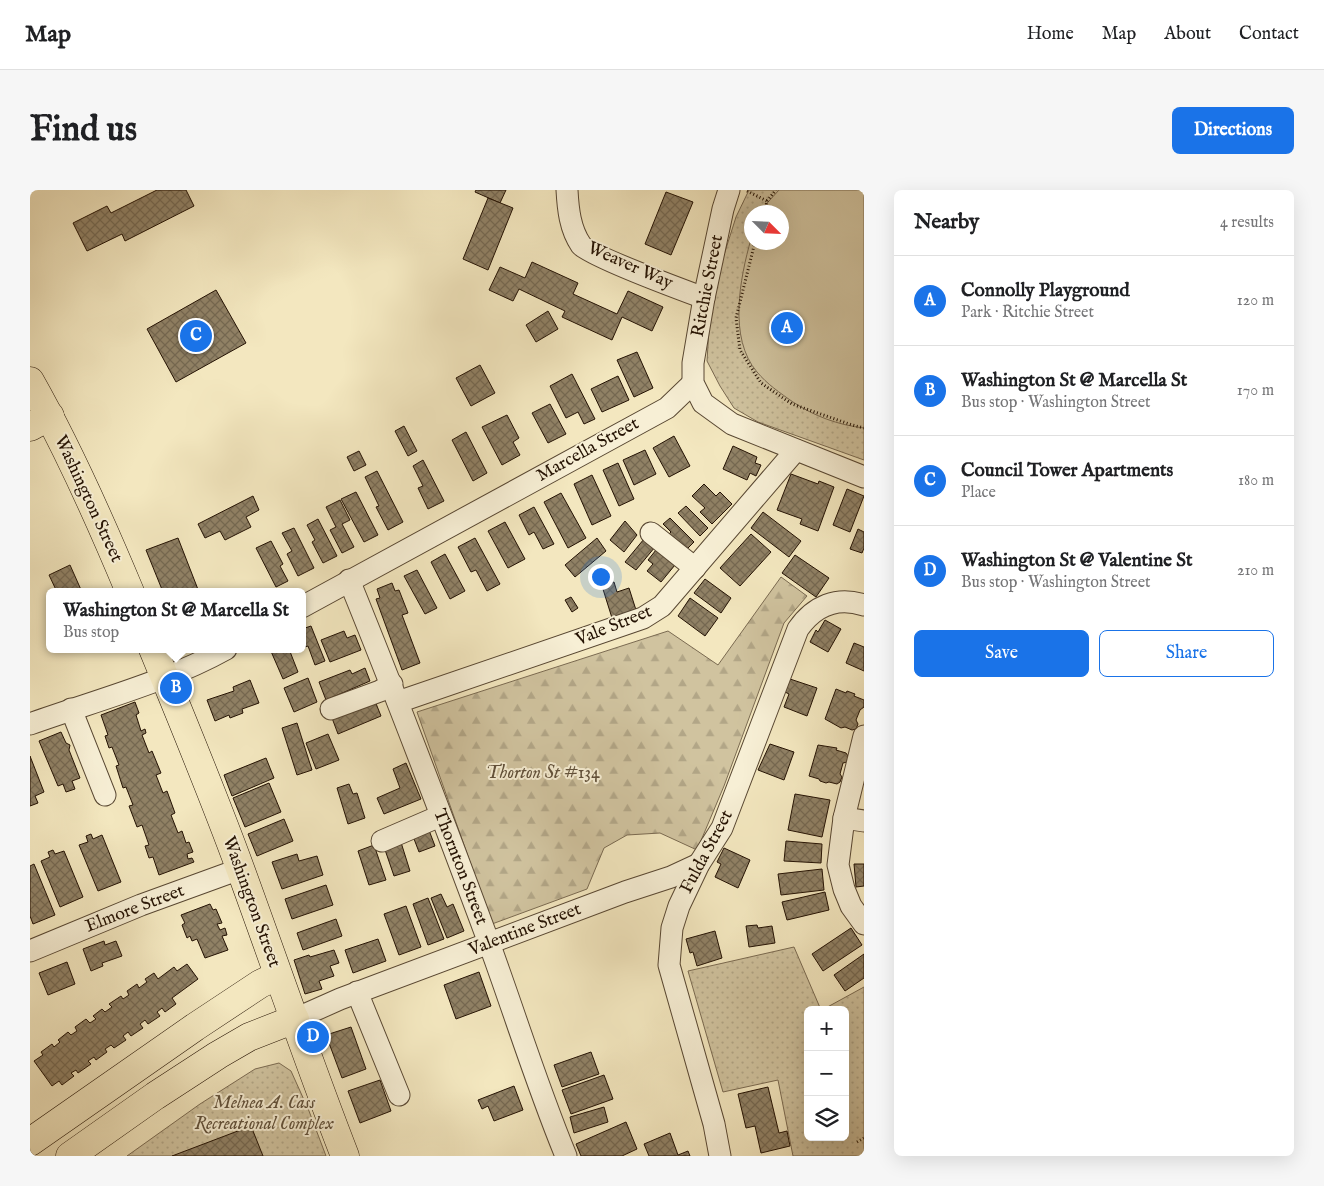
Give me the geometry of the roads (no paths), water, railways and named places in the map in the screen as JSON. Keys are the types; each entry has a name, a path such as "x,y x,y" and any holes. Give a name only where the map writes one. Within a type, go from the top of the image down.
{"main road":[{"name":"Washington Street","path":"30,381 40,422 112,550 128,588"},
{"name":"Washington Street","path":"155,653 240,868 345,1156"},
{"path":"30,1142 195,1027 260,984 278,976"},
{"path":"70,1156 155,1096 218,1055 249,1037 295,1019"}],"street":[{"name":"Weaver Way","path":"567,190 568,213 574,232 582,247 618,264 704,298"},
{"name":"Ritchie Street","path":"693,383 693,363 704,298 723,209 729,190"},
{"path":"693,383 702,403 732,424 864,477"},
{"name":"Marcella Street","path":"306,604 667,408 693,383"},
{"name":"Vale Street","path":"331,709 395,693 643,618 662,606 796,450"},
{"path":"651,532 695,568"},
{"name":"Thornton Street","path":"349,580 395,693 566,1156"},
{"name":"Fulda Street","path":"720,1156 714,1124 669,965 672,928 679,906 699,864 722,828 798,629 806,617 823,606 843,601 856,602 864,606"},
{"path":"30,724 165,678 219,653"},
{"path":"71,709 105,795"},
{"path":"864,736 854,819 838,865 844,889 851,906 864,924"},
{"path":"382,840 440,816"},
{"name":"Valentine Street","path":"295,1019 357,992 625,892 671,877 699,864"},
{"name":"Elmore Street","path":"30,951 240,868"},
{"path":"357,992 399,1095"}],"place":[{"name":"Connolly Playground","path":"787,328"},
{"name":"Council Tower Apartments","path":"196,336"},
{"name":"Washington St @ Marcella St","path":"176,688"},
{"name":"Washington St @ Valentine St","path":"313,1037"}],"park label":[{"name":"Thorton St #134","path":"543,773"},
{"name":"Melnea A. Cass Recreational Complex","path":"264,1113"}]}
